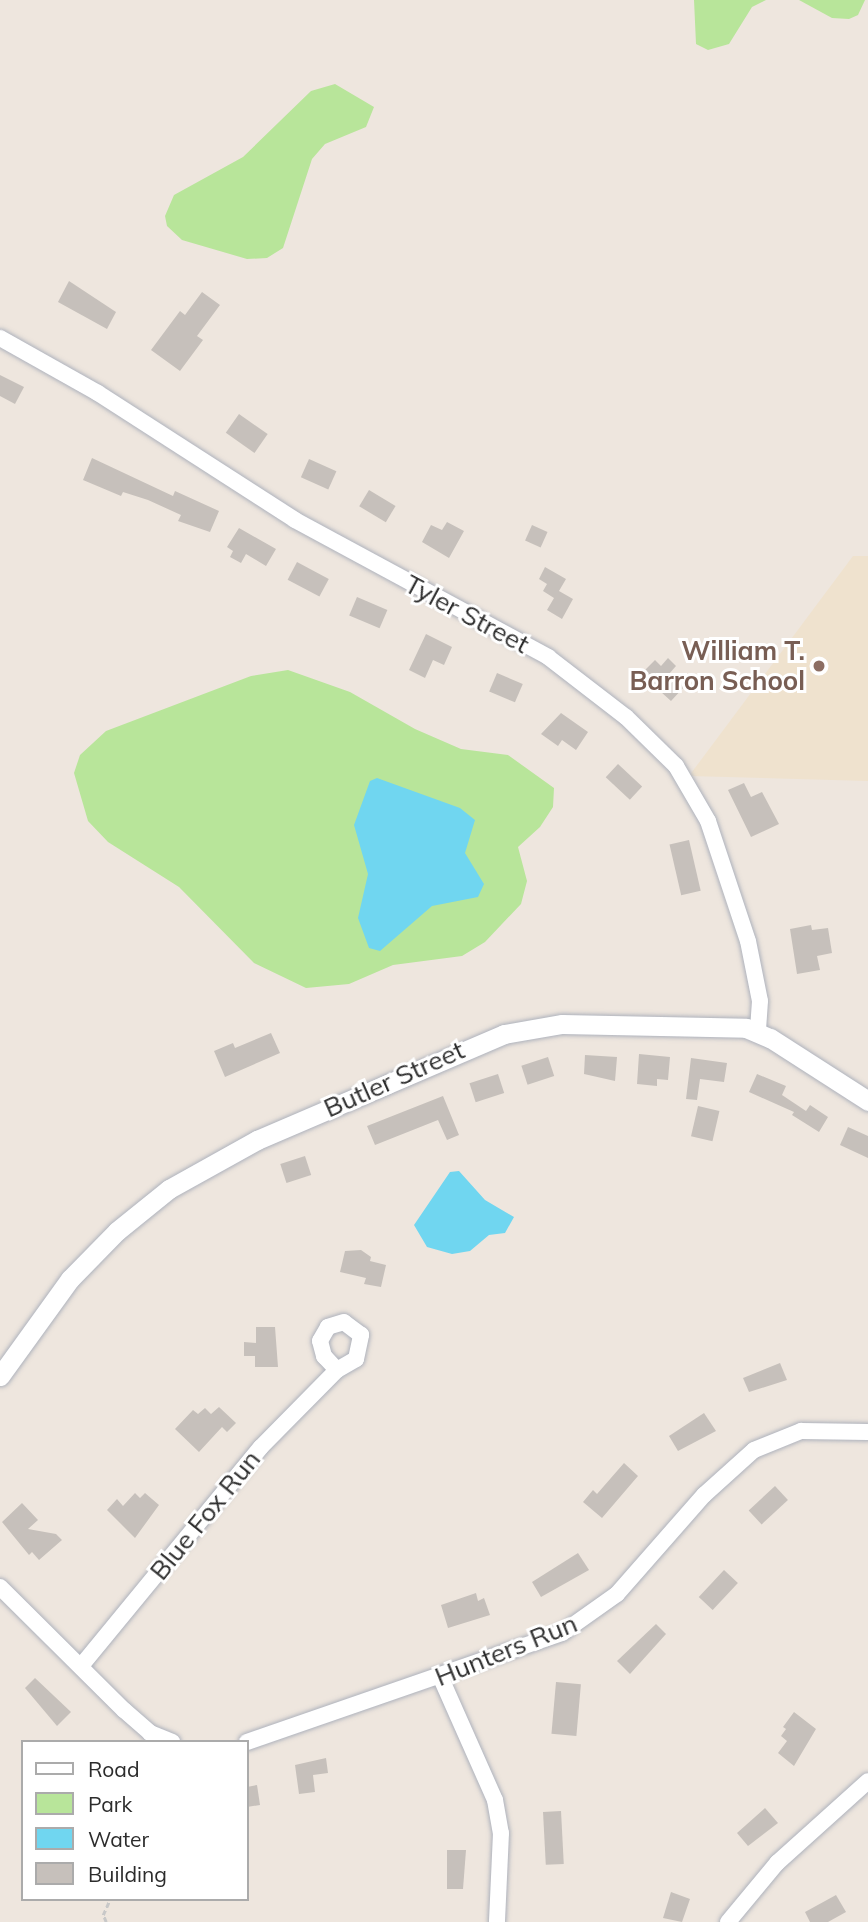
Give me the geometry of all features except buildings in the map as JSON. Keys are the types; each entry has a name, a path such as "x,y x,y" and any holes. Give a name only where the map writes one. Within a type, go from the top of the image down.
{"street":[{"name":"Tyler Street","path":"0,338 98,393 295,520 548,657 609,702 676,766 708,821 748,941 760,1001 758,1032"},
{"name":"Butler Street","path":"0,1376 70,1279 117,1231 178,1182 257,1140 448,1055 533,1028 646,1023 758,1032 868,1101"},
{"name":"Blue Fox Run","path":"81,1666 261,1447 337,1370"},
{"name":"Hunters Run","path":"248,1742 547,1639 592,1615 617,1594 704,1495 762,1446 817,1429 868,1432"},
{"path":"0,1587 144,1727 168,1740"},
{"path":"440,1676 495,1800 501,1833 497,1922"},
{"path":"728,1922 777,1863 868,1781"}],"path":[{"path":"106,1922 103,1915 109,1901"}],"shaded area":[{"name":"William T. Barron School","path":"853,556 868,556 868,781 689,776"}],"green space":[{"path":"694,0 766,0 752,7 729,44 708,50 696,44"},
{"path":"799,0 865,0 858,15 849,19 832,18"},
{"path":"335,84 374,107 366,127 325,144 312,159 283,248 267,258 247,259 182,240 167,226 165,216 174,195 243,157 311,91"},
{"path":"288,670 350,692 415,729 461,749 508,755 554,788 553,807 540,827 518,847 527,881 521,904 485,942 462,956 393,965 349,984 306,988 254,963 179,887 108,842 88,821 74,773 80,755 106,731 251,676"}],"water":[{"path":"377,778 460,808 475,820 465,853 484,884 478,897 432,906 380,951 369,948 358,918 368,874 354,825 370,781"},
{"path":"459,1171 485,1200 514,1217 505,1233 489,1235 470,1251 452,1254 427,1247 414,1225 450,1172"}],"place":[{"name":"William T. Barron School","path":"819,666"}]}
